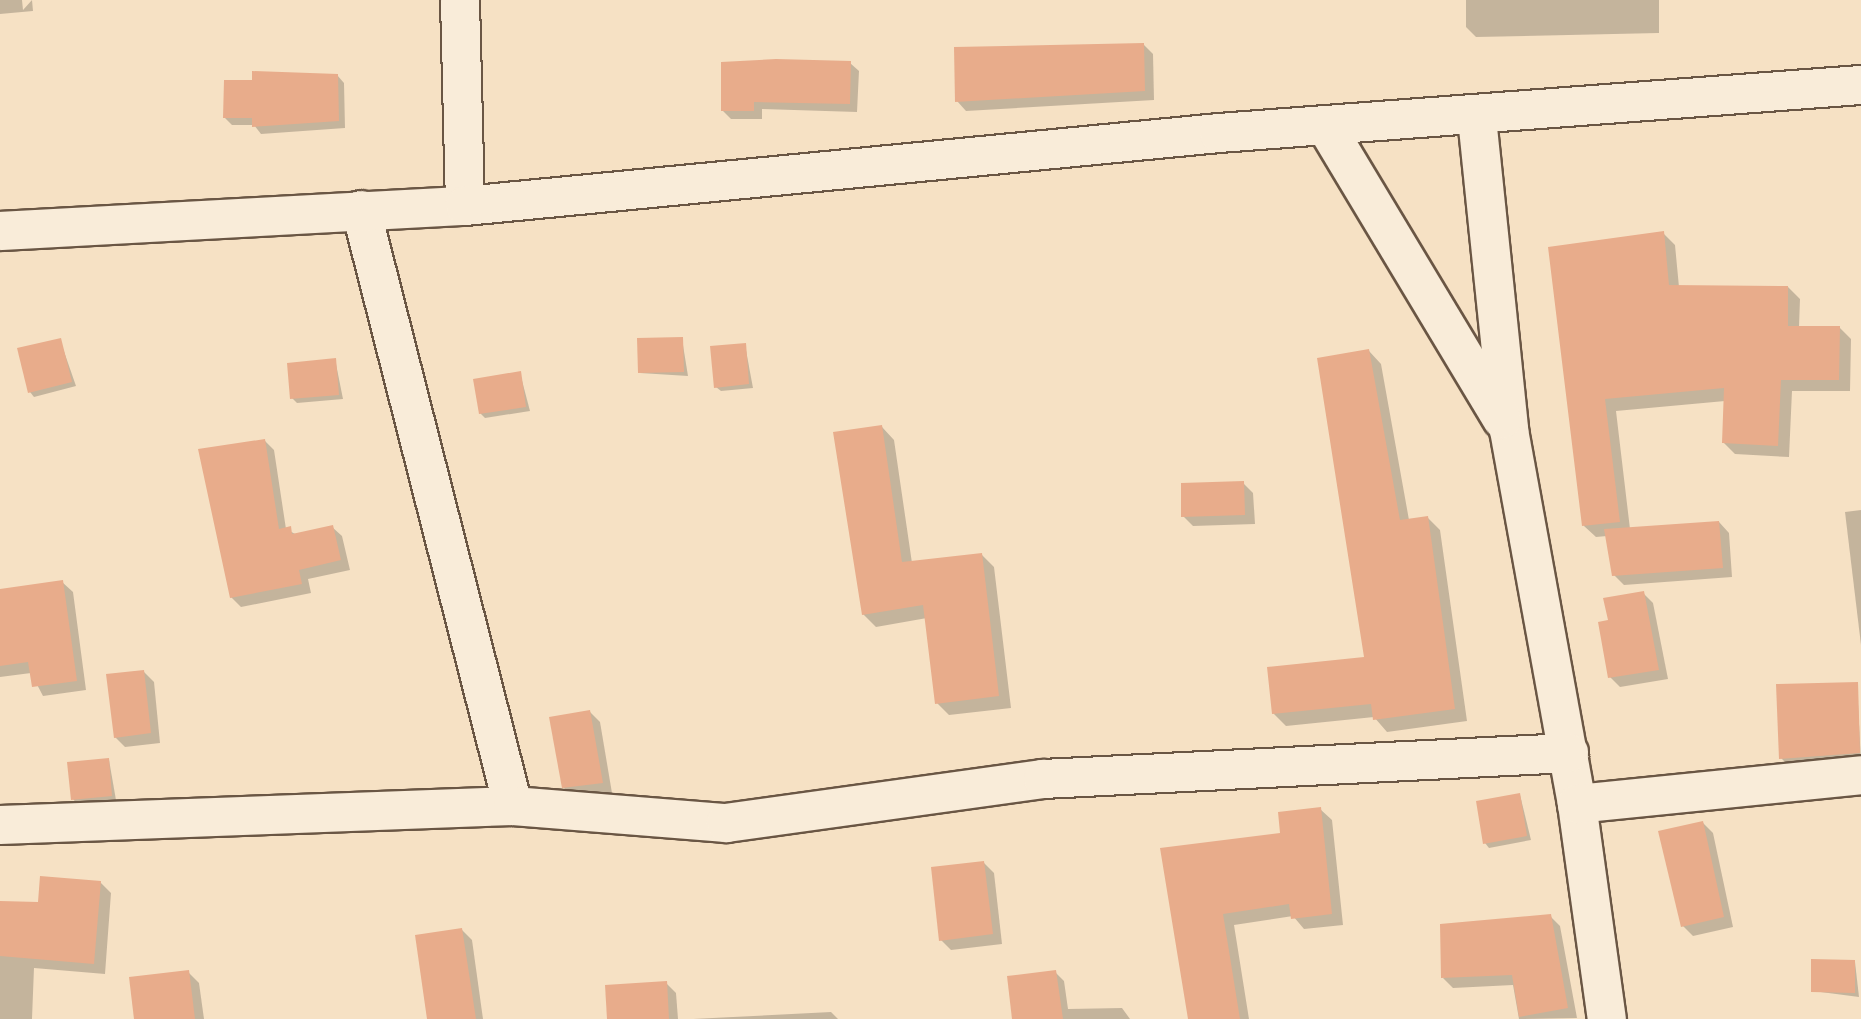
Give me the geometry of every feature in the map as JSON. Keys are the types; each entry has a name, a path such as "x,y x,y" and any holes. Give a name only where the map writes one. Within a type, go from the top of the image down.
{"street":[{"path":"460,0 465,206"},
{"path":"0,232 465,206 1326,128 1477,118 1861,85"},
{"path":"1477,118 1509,430 1569,753 1607,1019"},
{"path":"1326,128 1509,430"},
{"path":"361,210 513,806"},
{"path":"0,825 513,806 726,823 1043,779 1569,753"},
{"path":"1577,804 1861,775"}],"building":[{"path":"1144,43 1145,91 955,102 954,47"},
{"path":"776,59 851,61 850,104 754,102 754,111 721,111 721,62"},
{"path":"252,71 338,74 339,121 252,127 252,118 223,118 224,80 252,80"},
{"path":"1664,231 1669,285 1788,286 1788,326 1840,326 1839,380 1781,380 1778,446 1722,443 1724,388 1605,399 1620,522 1582,526 1548,247"},
{"path":"683,337 684,372 638,373 637,338"},
{"path":"61,338 72,382 28,393 17,348"},
{"path":"746,343 749,384 714,388 710,346"},
{"path":"1369,349 1400,520 1428,516 1455,709 1373,720 1371,704 1272,714 1267,667 1364,657 1317,358"},
{"path":"336,358 339,395 290,399 287,363"},
{"path":"521,371 526,407 479,414 473,379"},
{"path":"882,425 902,562 982,553 999,696 935,704 923,605 862,615 833,432"},
{"path":"265,439 279,529 291,526 292,534 333,525 341,560 299,570 302,584 230,598 198,449"},
{"path":"1244,481 1245,515 1181,517 1181,483"},
{"path":"1719,521 1723,568 1612,576 1604,529"},
{"path":"63,580 77,681 32,687 28,662 0,666 0,589"},
{"path":"1644,591 1659,670 1608,678 1598,622 1608,620 1603,598"},
{"path":"144,670 151,733 114,738 106,674"},
{"path":"1858,682 1860,753 1779,759 1776,684"},
{"path":"590,710 603,783 562,788 549,717"},
{"path":"109,758 112,796 71,800 67,762"},
{"path":"1520,793 1527,836 1483,844 1476,801"},
{"path":"1321,807 1332,914 1291,919 1289,904 1223,914 1240,1019 1188,1019 1160,848 1280,833 1278,812"},
{"path":"1703,821 1724,917 1681,927 1658,831"},
{"path":"984,861 993,934 939,941 931,867"},
{"path":"40,876 101,881 94,964 0,956 0,901 38,902"},
{"path":"1551,914 1568,1008 1519,1017 1512,975 1441,978 1440,924"},
{"path":"462,928 476,1019 427,1019 415,935"},
{"path":"1811,959 1855,960 1855,993 1811,992"},
{"path":"189,970 195,1019 134,1019 129,977"},
{"path":"1056,970 1063,1019 1012,1019 1007,976"},
{"path":"667,981 669,1019 607,1019 605,985"}]}
